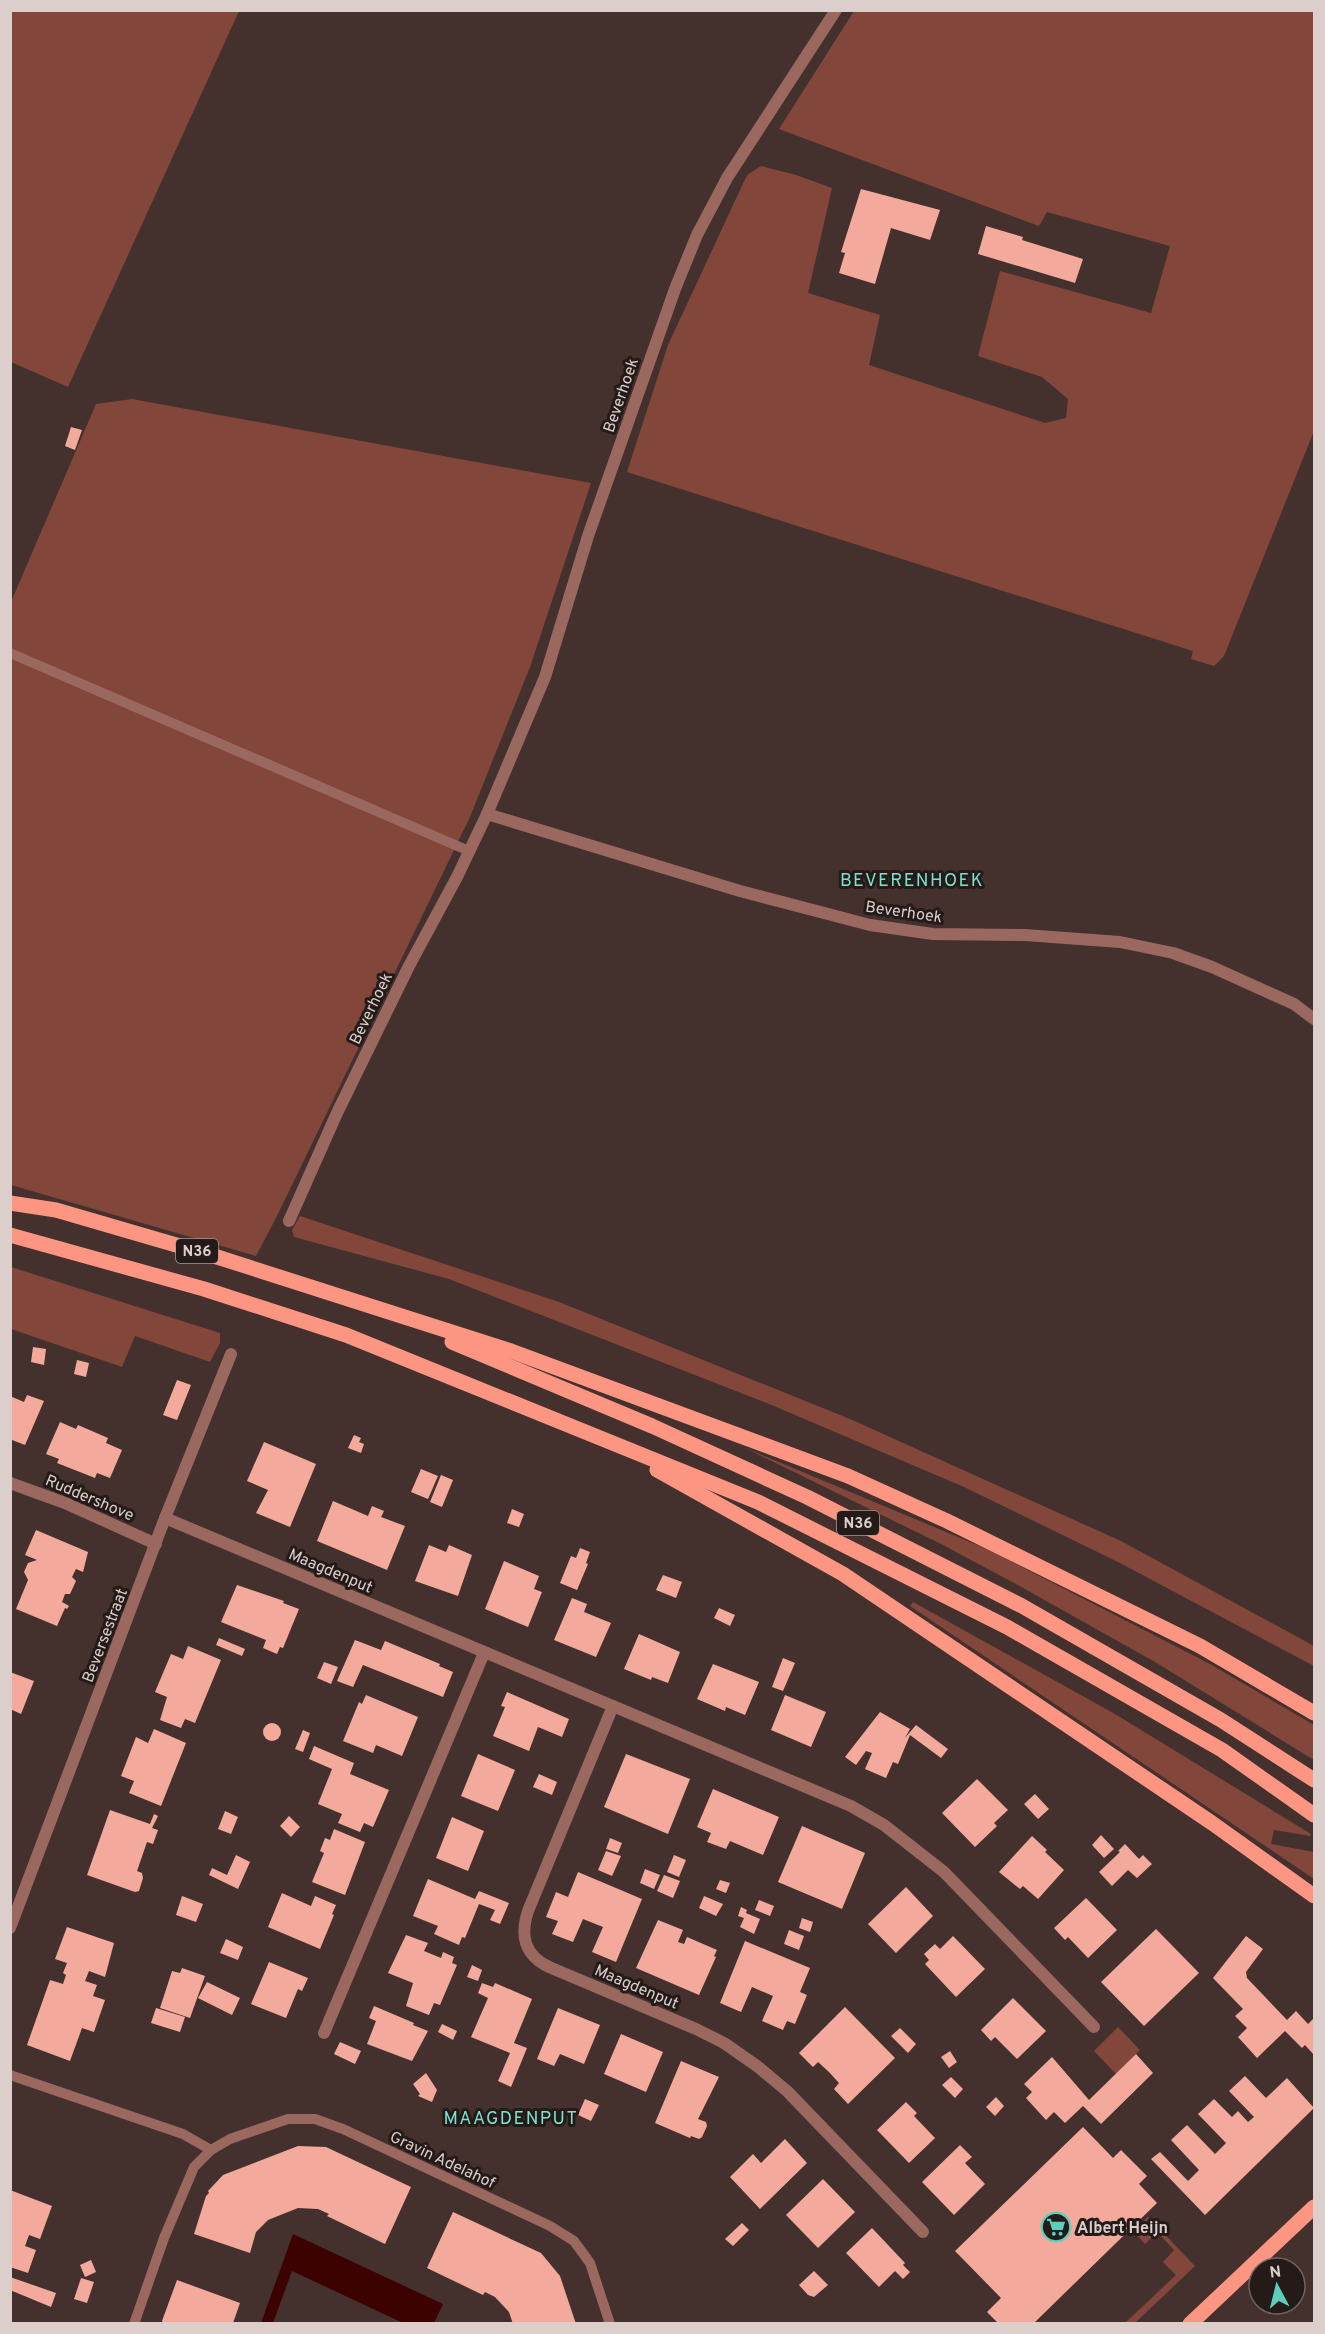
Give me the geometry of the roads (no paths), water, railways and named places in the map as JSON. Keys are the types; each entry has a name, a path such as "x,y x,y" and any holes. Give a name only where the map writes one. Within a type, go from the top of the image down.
{"main road":[{"name":"N36","path":"10,1203 56,1210 270,1273 380,1311 652,1426 807,1497 1022,1606 1221,1720 1314,1780"},
{"name":"N36","path":"10,1235 204,1289 346,1335 758,1502 1007,1626 1222,1750 1314,1815"},
{"path":"380,1311 512,1351 848,1476 947,1521 1200,1646 1314,1713"},
{"path":"597,1436 843,1574 1212,1823 1314,1896"},
{"path":"1190,2324 1314,2207"}],"street":[{"name":"Beverhoek","path":"289,1221 337,1113 487,814 545,677 588,536 675,289 697,235 727,178 836,10"},
{"name":"Beverhoek","path":"487,814 740,891 870,925 933,933 1025,935 1120,942 1173,953 1212,967 1294,1004 1314,1019"},
{"name":"Beversestraat","path":"10,1929 165,1518 231,1354"},
{"name":"Ruddershove","path":"10,1483 65,1503 156,1544"},
{"name":"Maagdenput","path":"165,1518 843,1802 884,1825 944,1872 1094,2027"},
{"path":"324,2032 484,1653"},
{"name":"Maagdenput","path":"613,1706 528,1911 523,1935 528,1951 534,1958 549,1967 724,2043 757,2066 787,2091 923,2232"}],"lane":[{"path":"10,653 469,851"},
{"path":"10,2075 183,2133 211,2150"},
{"name":"Gravin Adelahof","path":"134,2324 164,2238 194,2167 211,2150 230,2139 288,2119 315,2120 343,2129 550,2226 574,2241 590,2264 610,2324"}],"place":[{"name":"Albert Heijn","path":"1056,2227"}],"district":[{"name":"BEVERENHOEK","path":"912,880"},
{"name":"MAAGDENPUT","path":"511,2118"}]}
